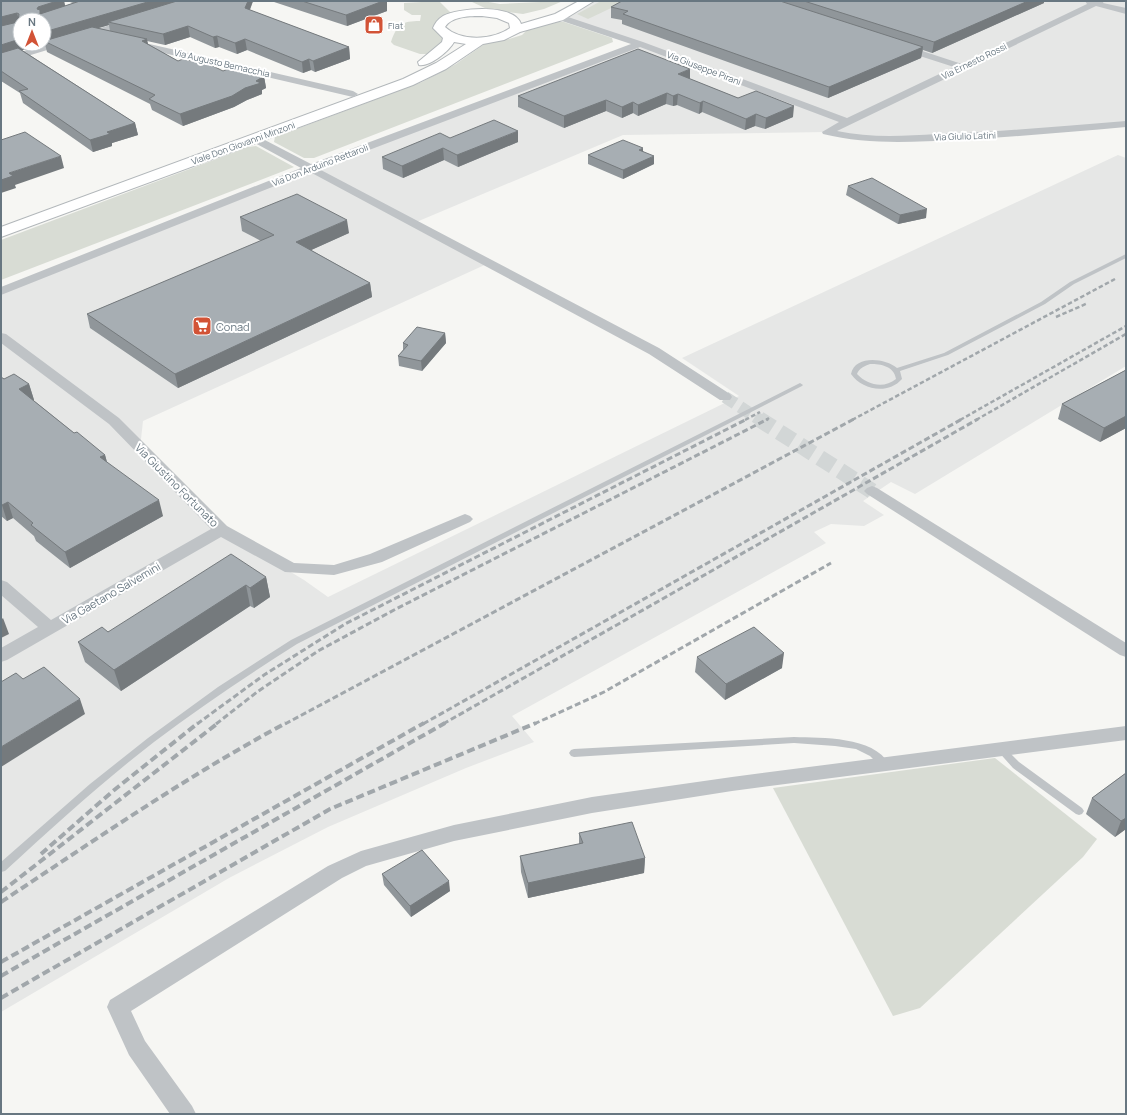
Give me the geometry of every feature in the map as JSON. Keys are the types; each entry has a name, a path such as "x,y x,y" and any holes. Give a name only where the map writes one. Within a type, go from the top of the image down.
{"main road":[{"path":"459,1 473,10 507,17 533,14 566,1"},
{"name":"Viale Don Giovanni Minzoni","path":"1,225 398,77 425,62 447,44 450,37 479,41 504,37 516,28 559,17 588,1"},
{"path":"446,5 456,16"},
{"path":"450,37 442,33 439,28 441,24 456,16 485,13"},
{"path":"507,17 515,22 516,28"},
{"name":"Viale Don Giovanni Minzoni","path":"1,232 408,82 441,66 479,41"}],"street":[{"path":"1086,1 1098,2 1126,11"},
{"name":"Via Ernesto Rossi","path":"848,122 1098,2"},
{"name":"Via Giuseppe Pirani","path":"559,17 640,44 848,122"},
{"path":"1,61 137,20"},
{"name":"Via Augusto Bernacchia","path":"92,33 353,94"},
{"name":"Via Don Arduino Rettaroli","path":"1,291 311,168 640,44"},
{"path":"894,45 962,67"},
{"name":"Via Giulio Latini","path":"848,122 827,132 852,137 879,138 974,136 1126,124"},
{"path":"256,139 654,351 725,397"},
{"name":"Via Giustino Fortunato","path":"1,337 114,421 221,530 291,568 334,570 376,558 465,519"},
{"path":"872,491 1126,651"},
{"name":"Via Gaetano Salvemini","path":"1,656 221,530"},
{"path":"1,586 49,628"},
{"path":"184,1114 137,1048 118,1007 335,872 355,862 454,833 554,812 653,795 1126,733"}],"lane":[{"path":"897,370 899,379 896,383 884,387 868,385 861,382 854,374 858,366 870,362 885,364 897,370 946,354 1043,303 1072,283 1126,256"},
{"path":"1,868 80,797 152,740 237,678 294,642 800,386"},
{"path":"574,753 794,740 820,741 859,747 873,753 884,764"},
{"path":"1001,749 1016,765 1079,811"}],"shaded area":[{"path":"439,1 450,12 450,14 438,22 446,38 445,42 427,54 420,54 394,45 391,42 398,27 404,23 420,21 421,15 412,15 404,10 404,3"},
{"path":"470,1 483,1 500,4 563,1 544,9 523,14 487,9"},
{"path":"588,1 1126,1 1126,124 1010,134 879,138 827,132 623,135 414,223 489,263 143,421 140,448 221,530 304,580 328,597 739,396 682,358 1118,155 1126,158 1126,366 915,494 891,482 863,501 884,515 864,526 831,524 814,532 826,543 512,716 534,742 466,768 328,827 229,878 1,1012 1,291 639,44 559,17"},
{"path":"601,1 626,1 588,19 577,14"},
{"path":"555,22 564,22 612,38 613,42 314,158 304,158 274,142 275,137 422,82 456,64 486,43 509,39 522,35 529,28"},
{"path":"256,146 294,167 1,280 1,240 248,147"},
{"path":"995,758 1097,839 1083,857 920,1008 893,1016 773,788"}],"building":[{"path":"1,1 57,1 38,7 37,9 40,10 40,12 12,12 12,14 1,17"},
{"path":"80,1 151,1 52,30 52,12 46,12"},
{"path":"177,1 248,1 245,8 349,47 313,61 309,59 302,62 245,39 235,43 217,36 213,37 188,26 163,34 108,22"},
{"path":"302,1 383,1 346,15"},
{"path":"622,1 780,1 923,47 829,87 623,14 628,11 611,7"},
{"path":"804,1 1028,1 934,42"},
{"path":"12,23 12,42 1,45 1,26"},
{"path":"92,27 147,39 142,41 178,61 183,59 211,65 223,71 228,69 264,76 256,81 261,83 245,88 232,96 180,114 149,99 155,95 52,45 52,39"},
{"path":"638,49 690,69 678,74 738,98 756,91 794,106 766,118 756,114 746,119 703,101 700,103 678,94 673,96 667,93 638,105 633,102 622,107 606,100 564,116 518,96"},
{"path":"12,50 12,52 24,52 135,123 107,132 110,134 90,140 19,91 28,89 1,71 1,53"},
{"path":"494,120 518,131 457,155 443,148 402,166 382,157 440,133 450,138"},
{"path":"25,132 61,156 9,173 13,176 1,180 1,140"},
{"path":"623,140 643,148 639,150 654,156 623,170 588,155"},
{"path":"872,178 927,209 900,215 848,186"},
{"name":"Conad","path":"297,194 347,220 296,242 370,283 175,374 87,314 274,235 240,217"},
{"path":"417,327 445,333 421,361 398,356 408,345 403,343"},
{"path":"1126,370 1126,416 1104,428 1062,404"},
{"path":"14,374 29,384 19,389 74,433 77,432 105,455 100,457 159,500 65,552 31,525 33,523 8,502 1,505 1,377 4,379"},
{"path":"231,554 266,577 250,588 246,585 114,670 78,642 102,627 108,632"},
{"path":"754,627 784,653 726,684 697,657"},
{"path":"44,667 80,699 1,747 1,682 16,673 23,679"},
{"path":"1126,773 1126,818 1121,821 1092,798"},
{"path":"632,822 645,858 528,883 520,856 583,843 579,833"},
{"path":"422,850 449,881 410,906 382,874"}],"tunnel":[{"path":"725,397 760,420"},
{"path":"759,419 872,491"}],"railway":[{"path":"852,420 1115,279"},
{"path":"1056,317 1088,303"},
{"path":"960,420 1126,326"},
{"path":"976,420 1126,334"},
{"path":"745,420 760,412"},
{"path":"197,724 264,675 345,624 747,419"},
{"path":"216,724 257,692 318,651 394,610 768,419"},
{"path":"285,724 854,419"},
{"path":"423,724 962,419"},
{"path":"443,724 978,419"},
{"path":"534,724 604,692 831,563"},
{"path":"41,854 113,791 198,723"},
{"path":"1,892 218,723"},
{"path":"1,902 177,787 249,743 286,723"},
{"path":"1,962 424,723"},
{"path":"1,976 445,723"},
{"path":"1,998 330,809 536,723"}],"place":[{"name":"Fiat","path":"374,25"},
{"name":"Conad","path":"202,326"}]}
